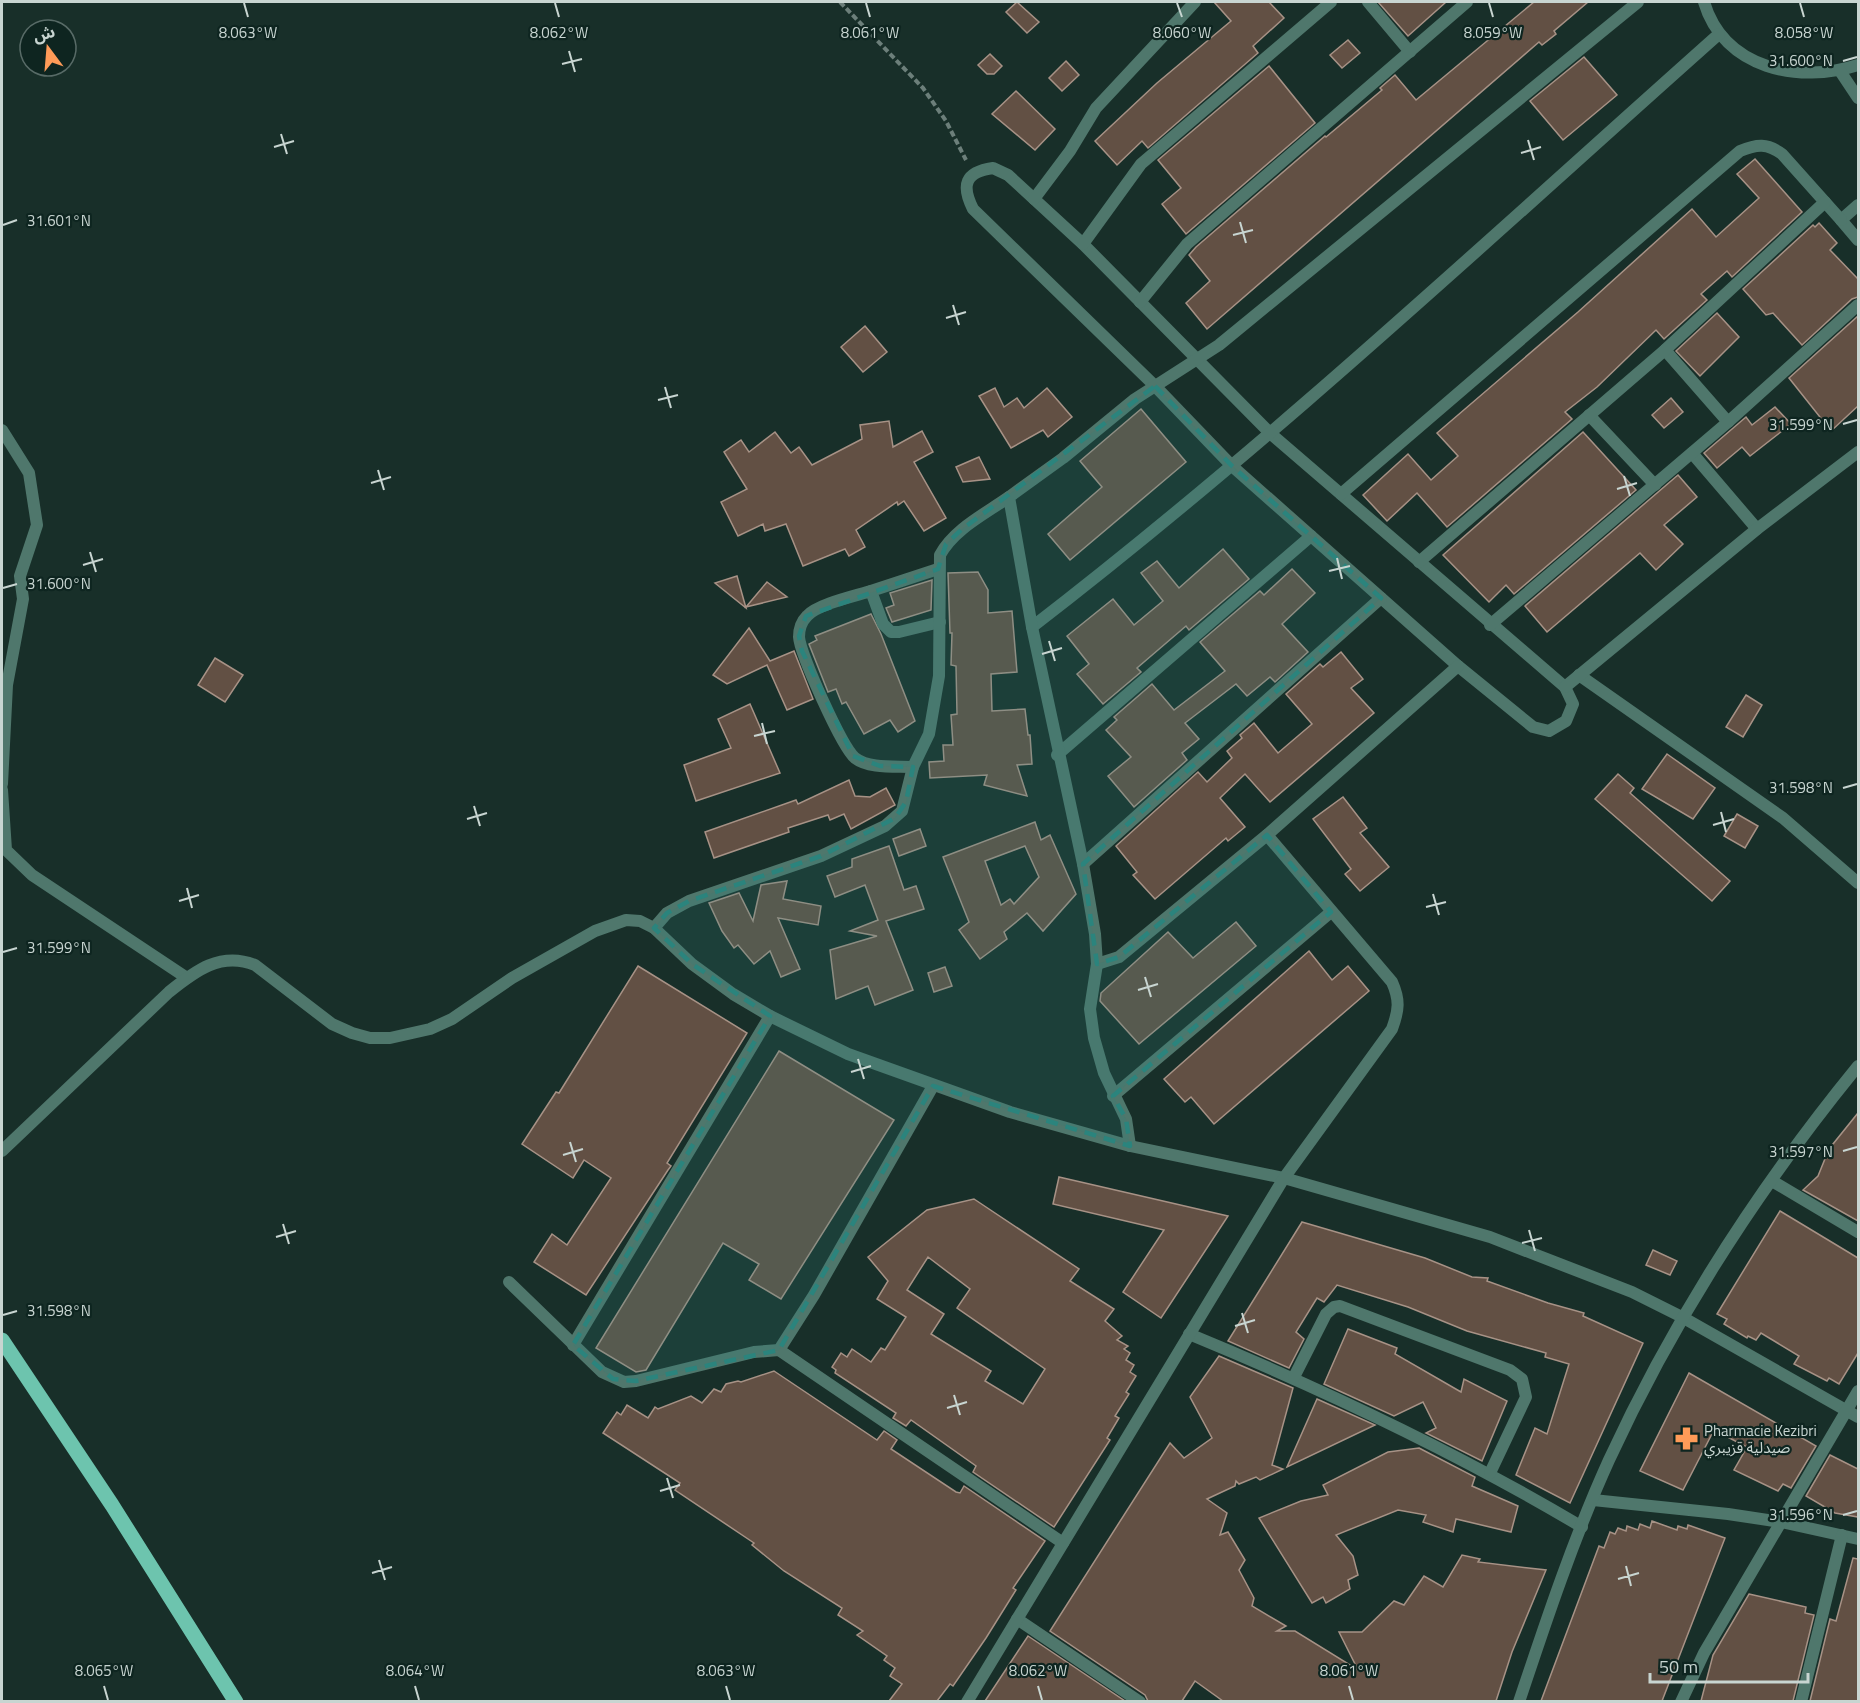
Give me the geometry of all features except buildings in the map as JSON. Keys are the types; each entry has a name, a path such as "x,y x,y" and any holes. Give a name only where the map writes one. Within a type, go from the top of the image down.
{"main road":[{"path":"2,1340 112,1505 236,1701"}],"street":[{"path":"1034,199 1070,151 1096,108 1195,2"},
{"path":"1083,244 1141,164 1331,2"},
{"path":"1368,2 1410,52"},
{"path":"1140,302 1187,244 1467,2"},
{"path":"654,928 667,913 689,901 821,856 885,826 902,811 914,767 929,734 934,707 939,676 938,569 946,543 1155,386 1219,345 1638,2"},
{"path":"1704,2 1719,34 1740,52 1768,66 1794,73 1840,71 1858,65"},
{"path":"1032,627 1128,553 1232,466 1719,34"},
{"path":"1840,71 1858,98"},
{"path":"1341,494 1740,151 1764,145 1782,154 1858,240"},
{"path":"993,168 1008,175 1034,199 1083,244 1270,433 1490,625 1565,687 1572,698 1570,714 1558,727 1540,730 1458,666 1232,466 1155,386 973,209 966,194 966,184 972,175 993,168"},
{"path":"1419,562 1665,350 1825,202"},
{"path":"1841,220 1858,205"},
{"path":"1490,625 1728,422 1858,305"},
{"path":"1665,350 1728,422"},
{"path":"1589,415 1655,485"},
{"path":"2,430 29,473 37,525 20,576 23,599 7,685 2,784"},
{"path":"1565,687 1757,529 1858,452"},
{"path":"1692,453 1757,529"},
{"path":"1009,497 1057,755 1083,864 1097,964 1090,1009 1094,1038 1113,1096 1126,1119 1130,1146"},
{"path":"1057,755 1311,536"},
{"path":"914,767 879,766 860,761 853,756 841,737 802,651 799,636 806,616 814,610 938,569"},
{"path":"871,591 883,624 891,632 940,622"},
{"path":"1083,864 1381,598"},
{"path":"1097,964 1119,957 1267,835 1458,666"},
{"path":"1579,675 1783,818 1858,883"},
{"path":"2,790 6,850 32,875 187,978"},
{"path":"966,1701 1284,1178 1392,1029 1398,1014 1399,1003 1392,982 1267,835"},
{"path":"1113,1096 1331,912"},
{"path":"2,1151 187,978 211,963 243,960 255,965 332,1024 361,1036 390,1038 430,1029 452,1019 551,954 610,924 626,920 640,921 654,928 692,964 770,1016 848,1054 1010,1112 1130,1146 1284,1178 1490,1237 1632,1292 1682,1317 1858,1417"},
{"path":"573,1345 770,1016"},
{"path":"1519,1701 1593,1500 1610,1460 1682,1317 1796,1146 1858,1066"},
{"path":"779,1350 814,1295 933,1086"},
{"path":"1772,1181 1858,1232"},
{"path":"509,1282 602,1372 624,1382 636,1382 754,1352 779,1350 1063,1543"},
{"path":"1294,1377 1326,1314 1334,1307 1340,1306 1510,1370 1521,1379 1526,1397 1490,1473"},
{"path":"1190,1334 1294,1377 1490,1473 1582,1527"},
{"path":"1681,1701 1704,1653 1858,1392"},
{"path":"1593,1500 1781,1522 1858,1539"},
{"path":"1801,1701 1842,1535"},
{"path":"1017,1619 1140,1701"}],"path":[{"path":"840,2 923,88 946,121 972,175"}],"highlighted area":[{"path":"1155,386 1232,466 1381,598 1083,864 1097,964 1119,957 1267,835 1331,912 1113,1096 1126,1119 1130,1146 933,1086 779,1350 636,1381 613,1379 573,1345 770,1016 692,964 654,928 667,913 689,901 821,856 895,818 906,802 913,767 880,766 853,756 802,651 799,636 806,616 938,569 946,544 961,530"}],"place":[{"name":"Pharmacie Kezibri صيدلية قزيبري","path":"1686,1439"}]}
